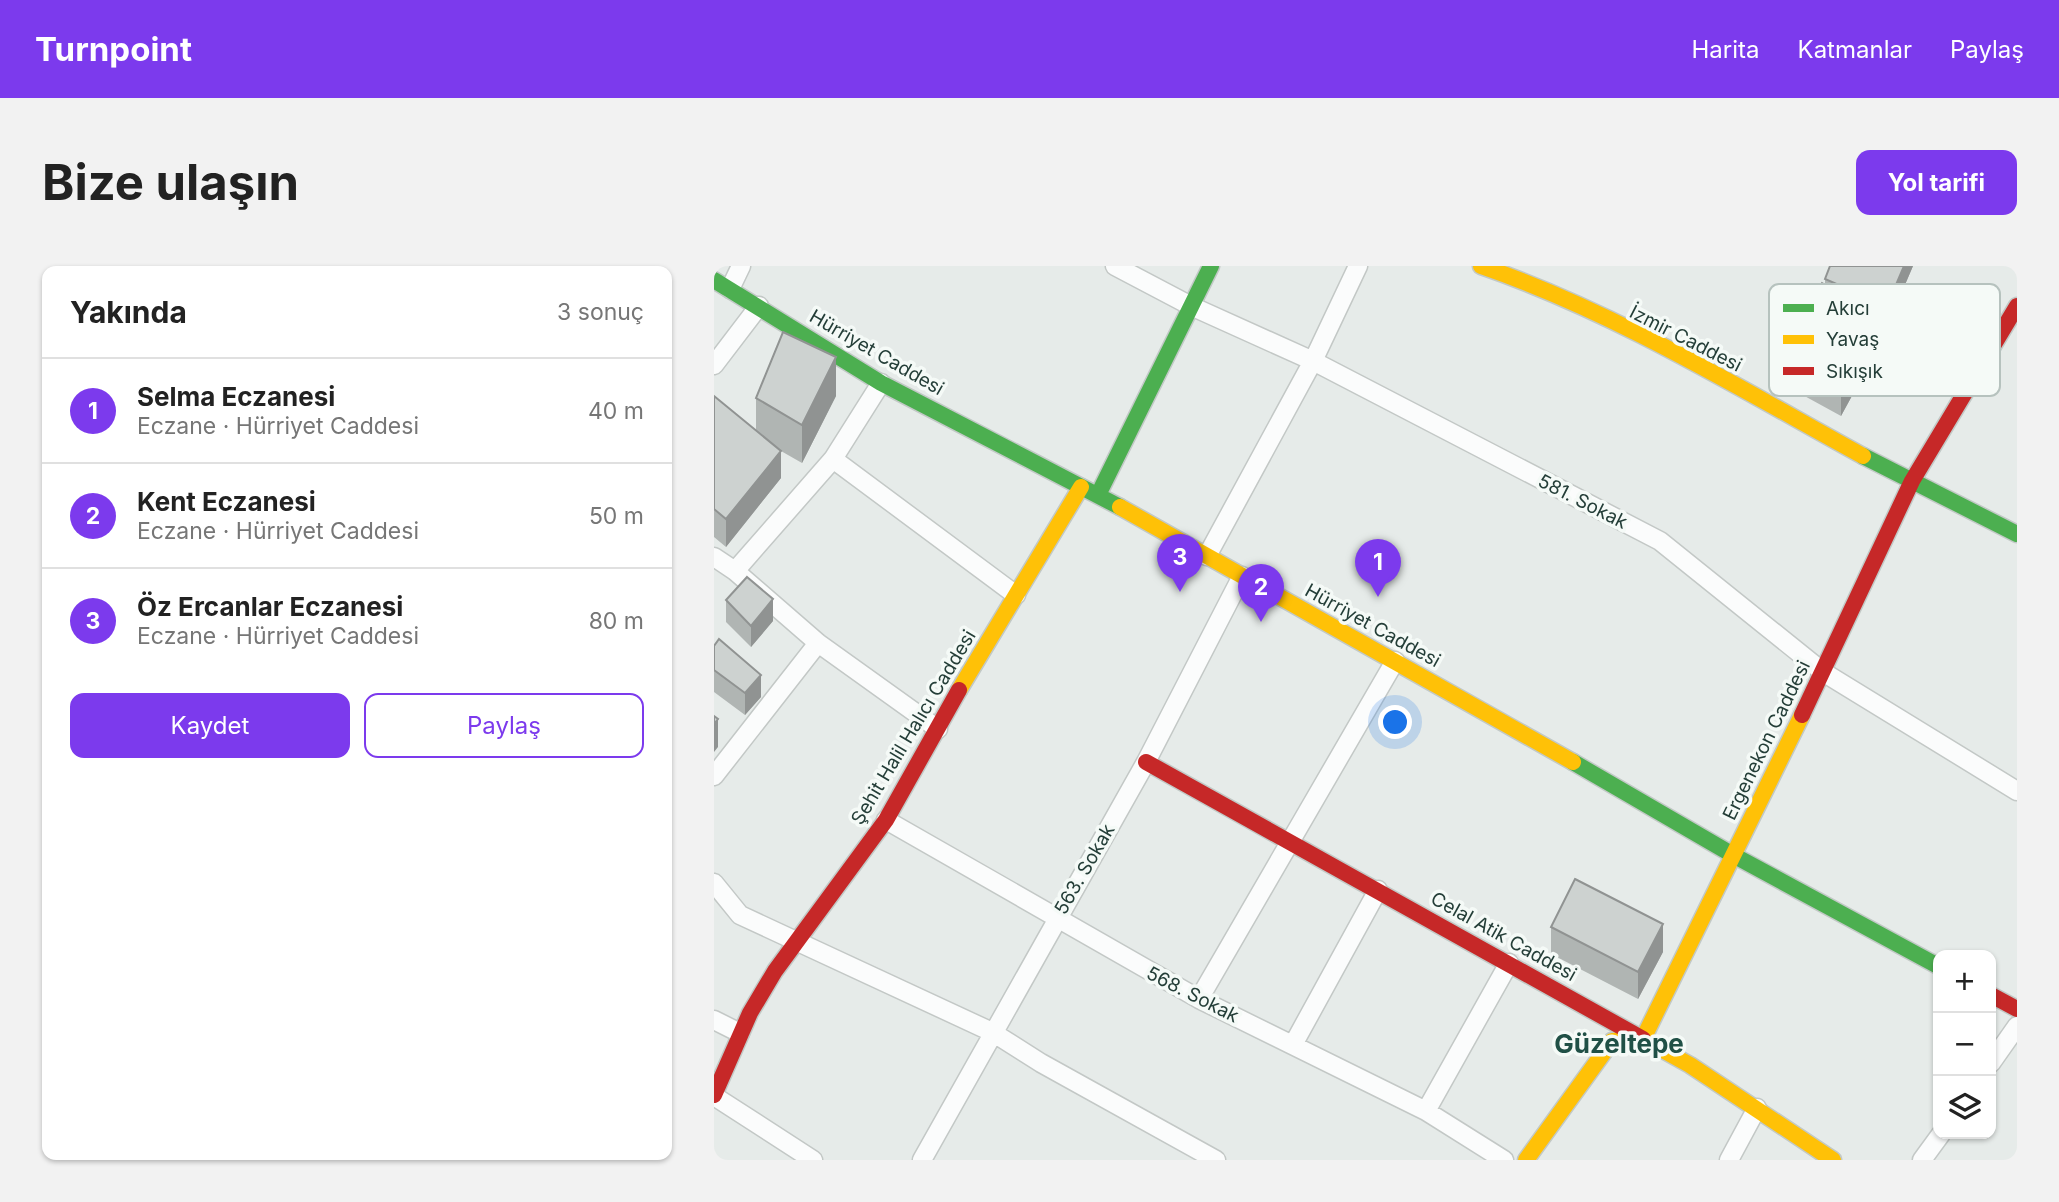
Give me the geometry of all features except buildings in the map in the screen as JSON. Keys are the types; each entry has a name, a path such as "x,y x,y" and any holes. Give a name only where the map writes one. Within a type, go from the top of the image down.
{"street":[{"path":"722,285 741,266"},
{"name":"581. Sokak","path":"1115,266 1191,306 1313,361 1660,541 1823,672 2017,791"},
{"path":"1098,495 1211,266"},
{"path":"1207,556 1313,361 1358,266"},
{"name":"İzmir Caddesi","path":"1481,266 1535,287 1648,340 2017,534"},
{"name":"Hürriyet Caddesi","path":"722,285 881,383 1098,495 1733,855 1933,963"},
{"path":"714,365 759,306"},
{"name":"Ergenekon Caddesi","path":"2000,334 2017,306"},
{"path":"735,571 834,458 881,383"},
{"name":"Ergenekon Caddesi","path":"1643,1039 1823,672 1912,481 1963,396"},
{"path":"834,458 1016,595"},
{"name":"Şehit Halil Halıcı Caddesi","path":"714,1095 740,1033 797,940 886,820 1081,487"},
{"path":"714,557 735,571 818,643 938,729"},
{"name":"563. Sokak","path":"922,1160 1146,762 1241,576"},
{"path":"714,776 818,643"},
{"path":"1199,999 1395,662"},
{"name":"Celal Atik Caddesi","path":"1146,762 1643,1039 1757,1108 1833,1160"},
{"name":"568. Sokak","path":"886,820 1055,920 1199,999 1294,1043 1426,1111 1504,1160"},
{"path":"714,883 740,915 992,1032 1041,1063 1216,1160"},
{"path":"1294,1043 1378,890"},
{"path":"1426,1111 1509,964"},
{"path":"1996,998 2017,1009"},
{"path":"714,1020 740,1033"},
{"path":"1996,1056 2017,1026"},
{"path":"1526,1160 1612,1041 1643,1039"},
{"path":"714,1095 813,1160"},
{"path":"1729,1160 1757,1108"},
{"path":"1923,1160 1938,1139"}],"traffic: fast":[{"path":"1098,495 1211,266"},
{"path":"714,280 881,383 1120,507"},
{"path":"1863,456 2017,534"},
{"path":"1573,762 1733,855 1933,963"}],"traffic: slow":[{"path":"1481,266 1628,328 1863,456"},
{"path":"959,690 1081,487"},
{"path":"1120,507 1573,762"},
{"path":"1526,1160 1612,1041 1643,1039 1802,715"},
{"path":"1643,1039 1690,1065 1833,1160"}],"traffic: jam":[{"path":"2000,334 2017,306"},
{"path":"1802,715 1912,481 1963,396"},
{"path":"714,1095 750,1013 775,971 886,820 959,690"},
{"path":"1146,762 1643,1039"},
{"path":"1996,998 2017,1009"}],"place":[{"name":"Öz Ercanlar Eczanesi","path":"1180,592"},
{"name":"Selma Eczanesi","path":"1378,597"},
{"name":"Kent Eczanesi","path":"1261,622"}],"district":[{"name":"Güzeltepe","path":"1619,1044"}]}
